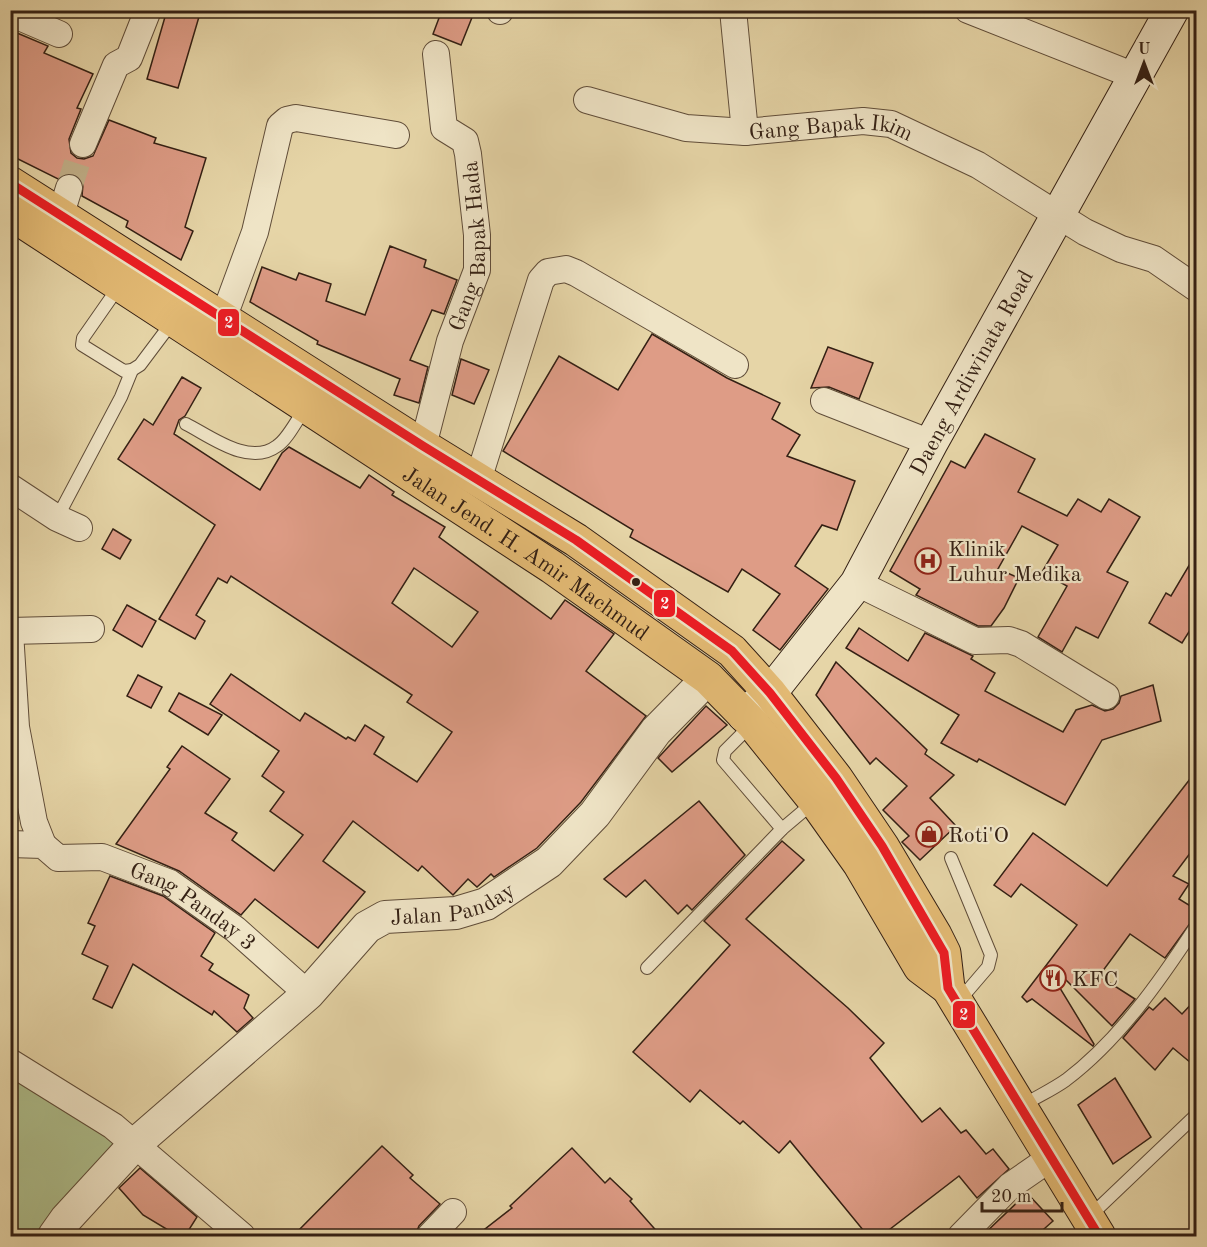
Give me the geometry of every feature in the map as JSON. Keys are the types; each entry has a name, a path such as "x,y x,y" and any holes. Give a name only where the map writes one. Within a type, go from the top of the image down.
{"highway":[{"name":"Jalan Jend. H. Amir Machmud","path":"10,183 65,201 223,319 576,540 732,651 770,693 836,778 882,846 940,944 953,995"},
{"name":"Jalan Jend. H. Amir Machmud","path":"10,213 552,567 708,678 749,719 815,801 859,863 913,958 953,995 1094,1227"}],"main road":[{"name":"Daeng Ardiwinata Road","path":"749,719 857,583 931,443 1172,10"}],"street":[{"path":"83,144 116,65 129,58 148,10"},
{"path":"733,10 746,132"},
{"path":"968,10 1135,76"},
{"path":"10,13 59,34"},
{"name":"Gang Bapak Hada","path":"423,446 450,341 477,270 477,236 468,154 465,141 444,128 436,54"},
{"name":"Gang Bapak Ikim","path":"587,100 686,128 746,132 863,121 891,124 978,165 1058,215 1121,249 1154,259 1197,288"},
{"path":"223,319 255,232 280,126 287,120 296,118 396,135"},
{"path":"478,480 541,280 548,272 566,269 576,273 735,365"},
{"path":"824,401 931,443"},
{"path":"12,494 68,523"},
{"path":"857,583 975,641 1009,640 1021,645 1106,696"},
{"path":"51,852 34,822 13,727 10,632 91,629"},
{"name":"Jalan Panday","path":"54,1236 66,1219 134,1145 308,994 367,927 385,917 456,913 486,904 549,862 595,814 656,731 732,651"},
{"name":"Gang Panday 3","path":"10,844 51,852 102,857 170,883 235,929 308,994"},
{"path":"10,1062 78,1102 113,1126 242,1236"},
{"path":"961,1236 1010,1186 1052,1157"},
{"path":"430,1236 453,1212"}],"lane":[{"path":"121,284 83,338 82,345 124,371 132,370 140,365 175,319"},
{"path":"68,523 132,370"},
{"path":"186,424 240,452 258,453 277,447 306,407"},
{"path":"749,719 725,751 723,760 782,829"},
{"path":"647,968 782,829 815,801"},
{"path":"951,858 991,955 988,967 953,995"},
{"path":"1021,1106 1066,1080 1104,1045 1162,977 1197,926"},
{"path":"1094,1227 1197,1116"}],"green space":[{"path":"10,1067 126,1143 45,1236 11,1236"}],"building":[{"path":"167,10 201,10 178,88 147,79"},
{"path":"442,10 475,10 461,45 433,34"},
{"path":"10,30 48,46 44,53 93,74 77,108 81,109 69,139 71,153 77,158 84,159 93,156 109,120 156,138 154,143 206,158 185,227 193,231 181,260 126,227 128,221 82,196 83,184 74,174 65,174 58,179 10,155"},
{"path":"390,246 426,260 424,267 457,280 444,314 432,310 410,360 428,367 419,403 394,395 400,379 317,344 318,341 250,302 262,267 296,280 299,273 331,284 326,301 365,315"},
{"path":"652,334 727,378 780,403 772,419 800,435 787,456 855,481 837,530 822,525 795,566 828,589 780,650 753,630 780,594 742,569 728,592 630,537 633,530 503,451 559,356 618,390"},
{"path":"828,347 873,363 859,399 829,387 811,388"},
{"path":"461,359 489,370 474,404 452,395"},
{"path":"182,377 201,388 185,416 179,420 174,434 260,490 282,453 289,447 360,488 369,475 394,492 392,495 445,527 439,537 551,619 565,600 614,634 586,671 646,716 581,802 537,848 494,877 491,874 477,887 468,879 453,895 422,866 418,871 353,821 323,861 365,892 318,948 255,899 241,915 179,871 116,844 170,769 167,767 182,746 230,779 205,813 237,833 232,840 274,871 303,835 270,811 284,792 262,776 279,751 210,704 231,674 300,721 305,713 346,739 348,737 355,741 365,725 384,737 374,754 417,782 452,732 407,702 412,695 231,576 227,583 218,578 196,615 205,621 195,639 159,619 215,525 118,459 144,419 153,425","holes":["414,568 478,612 452,647 392,603"]},
{"path":"985,434 1035,459 1018,492 1067,516 1078,499 1101,512 1109,499 1140,517 1107,572 1128,582 1098,638 1076,627 1062,652 1038,637 1067,586 1042,572 1058,545 1022,526 998,569 1019,578 1004,608 991,626 978,626 916,595 920,589 890,571 951,461 965,468"},
{"path":"113,529 131,540 120,559 102,549"},
{"path":"1197,552 1197,619 1182,643 1149,623 1166,593 1171,596"},
{"path":"127,605 156,621 142,647 113,630"},
{"path":"859,628 908,661 925,633 973,656 971,659 995,673 985,691 1063,732 1076,710 1092,705 1105,711 1113,709 1119,703 1121,696 1153,685 1161,721 1102,740 1065,805 979,759 977,762 941,743 959,715 846,648"},
{"path":"836,662 927,750 925,754 954,775 930,798 956,826 920,860 902,842 909,836 883,810 907,786 876,758 870,764 816,695"},
{"path":"138,675 162,687 151,708 127,696"},
{"path":"179,693 222,715 208,735 169,711"},
{"path":"706,706 727,725 672,772 658,758"},
{"path":"1197,770 1197,844 1173,876 1189,884 1179,899 1197,910 1194,918 1165,958 1130,934 1099,976 1135,999 1112,1026 1061,975 1055,980 1094,1044 1093,1046 1032,999 1027,1002 1022,997 1077,925 1021,884 1011,897 994,885 1033,833 1107,886"},
{"path":"699,801 745,855 692,910 687,905 678,914 645,880 626,897 604,879"},
{"path":"782,841 804,860 746,919 848,1008 884,1043 870,1058 922,1122 940,1108 961,1133 966,1130 986,1154 993,1149 1009,1169 977,1198 959,1176 881,1236 868,1236 790,1141 779,1153 743,1121 740,1124 700,1090 690,1102 633,1052 730,945 704,921"},
{"path":"110,876 163,896 215,933 201,956 213,964 209,970 249,995 244,1008 253,1018 237,1032 214,1011 212,1015 133,964 112,1008 93,999 108,966 82,954 95,926 88,923"},
{"path":"1165,998 1182,1014 1197,998 1197,1068 1173,1048 1155,1070 1123,1038 1149,1007 1153,1010"},
{"path":"1115,1078 1151,1137 1113,1164 1078,1105"},
{"path":"382,1146 413,1175 410,1178 440,1204 419,1226 415,1236 293,1236"},
{"path":"572,1148 605,1183 610,1178 632,1199 630,1201 661,1236 476,1236 512,1208 510,1206"},
{"path":"140,1168 197,1217 185,1236 178,1236 143,1215 119,1188"},
{"path":"1027,1193 1053,1221 1036,1236 982,1236"}],"tunnel":[{"path":"69,188 83,144"}],"transit line":[{"name":"2","path":"10,183 423,446 576,540 732,651 770,693 836,778 882,846 944,953 948,988 1099,1236"}],"place":[{"name":"Klinik Luhur Medika","path":"928,561"},
{"name":"Roti'O","path":"929,834"},
{"name":"KFC","path":"1053,978"}]}
